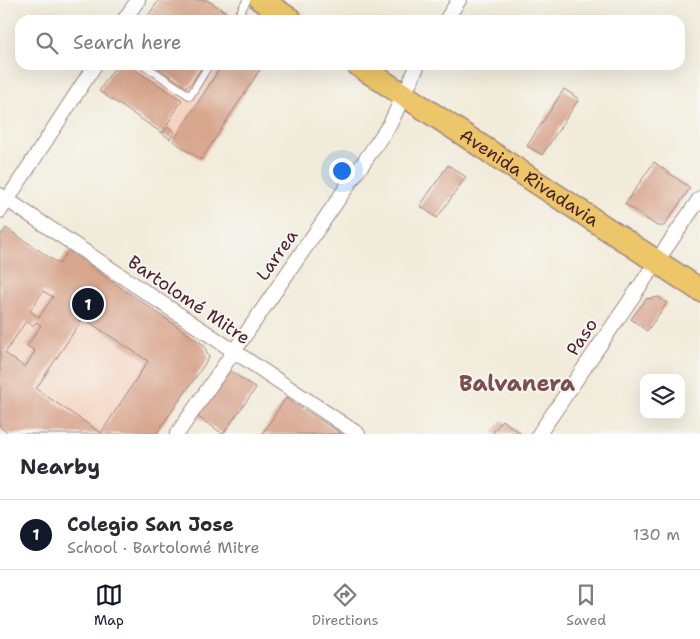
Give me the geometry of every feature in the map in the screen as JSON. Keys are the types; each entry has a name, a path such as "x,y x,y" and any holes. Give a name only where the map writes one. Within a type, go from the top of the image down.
{"main road":[{"path":"261,0 283,15"},
{"name":"Avenida Rivadavia","path":"366,70 700,290"}],"street":[{"path":"128,15 138,0"},
{"path":"449,15 459,0"},
{"path":"3,202 92,70"},
{"name":"Larrea","path":"177,434 390,124 416,70"},
{"name":"Paso","path":"539,434 700,198"},
{"name":"Bartolomé Mitre","path":"3,202 358,434"}],"lane":[{"path":"239,15 247,0"},
{"path":"151,70 190,96 206,70"}],"shaded area":[{"path":"113,70 260,70 201,160 99,91"},
{"path":"68,251 204,345 209,358 184,393 172,385 138,434 0,434 0,351"}],"building":[{"path":"159,0 207,0 229,14 229,15 148,15"},
{"path":"113,70 136,70 182,100 162,133 99,91"},
{"path":"161,70 200,70 191,84 186,87"},
{"path":"219,70 260,70 201,160 173,141"},
{"path":"564,89 579,99 542,155 527,146"},
{"path":"168,127 175,132 170,139 163,134"},
{"path":"654,162 690,188 664,226 657,226 625,204"},
{"path":"448,165 466,177 437,218 420,206"},
{"path":"6,228 59,264 68,251 204,345 209,358 156,434 6,434 7,432 0,427 0,236","holes":["43,291 53,297 39,317 30,311","83,318 148,361 101,433 36,389","26,321 33,326 36,322 41,325 27,346 35,351 25,367 5,353"]},
{"path":"659,297 667,303 647,331 631,319 646,299"},
{"path":"229,370 256,388 223,434 197,416"},
{"path":"286,398 342,434 262,434"},
{"path":"502,420 520,433 492,434"}],"place":[{"name":"Colegio San Jose","path":"88,304"}],"district":[{"name":"Balvanera","path":"517,383"}]}
